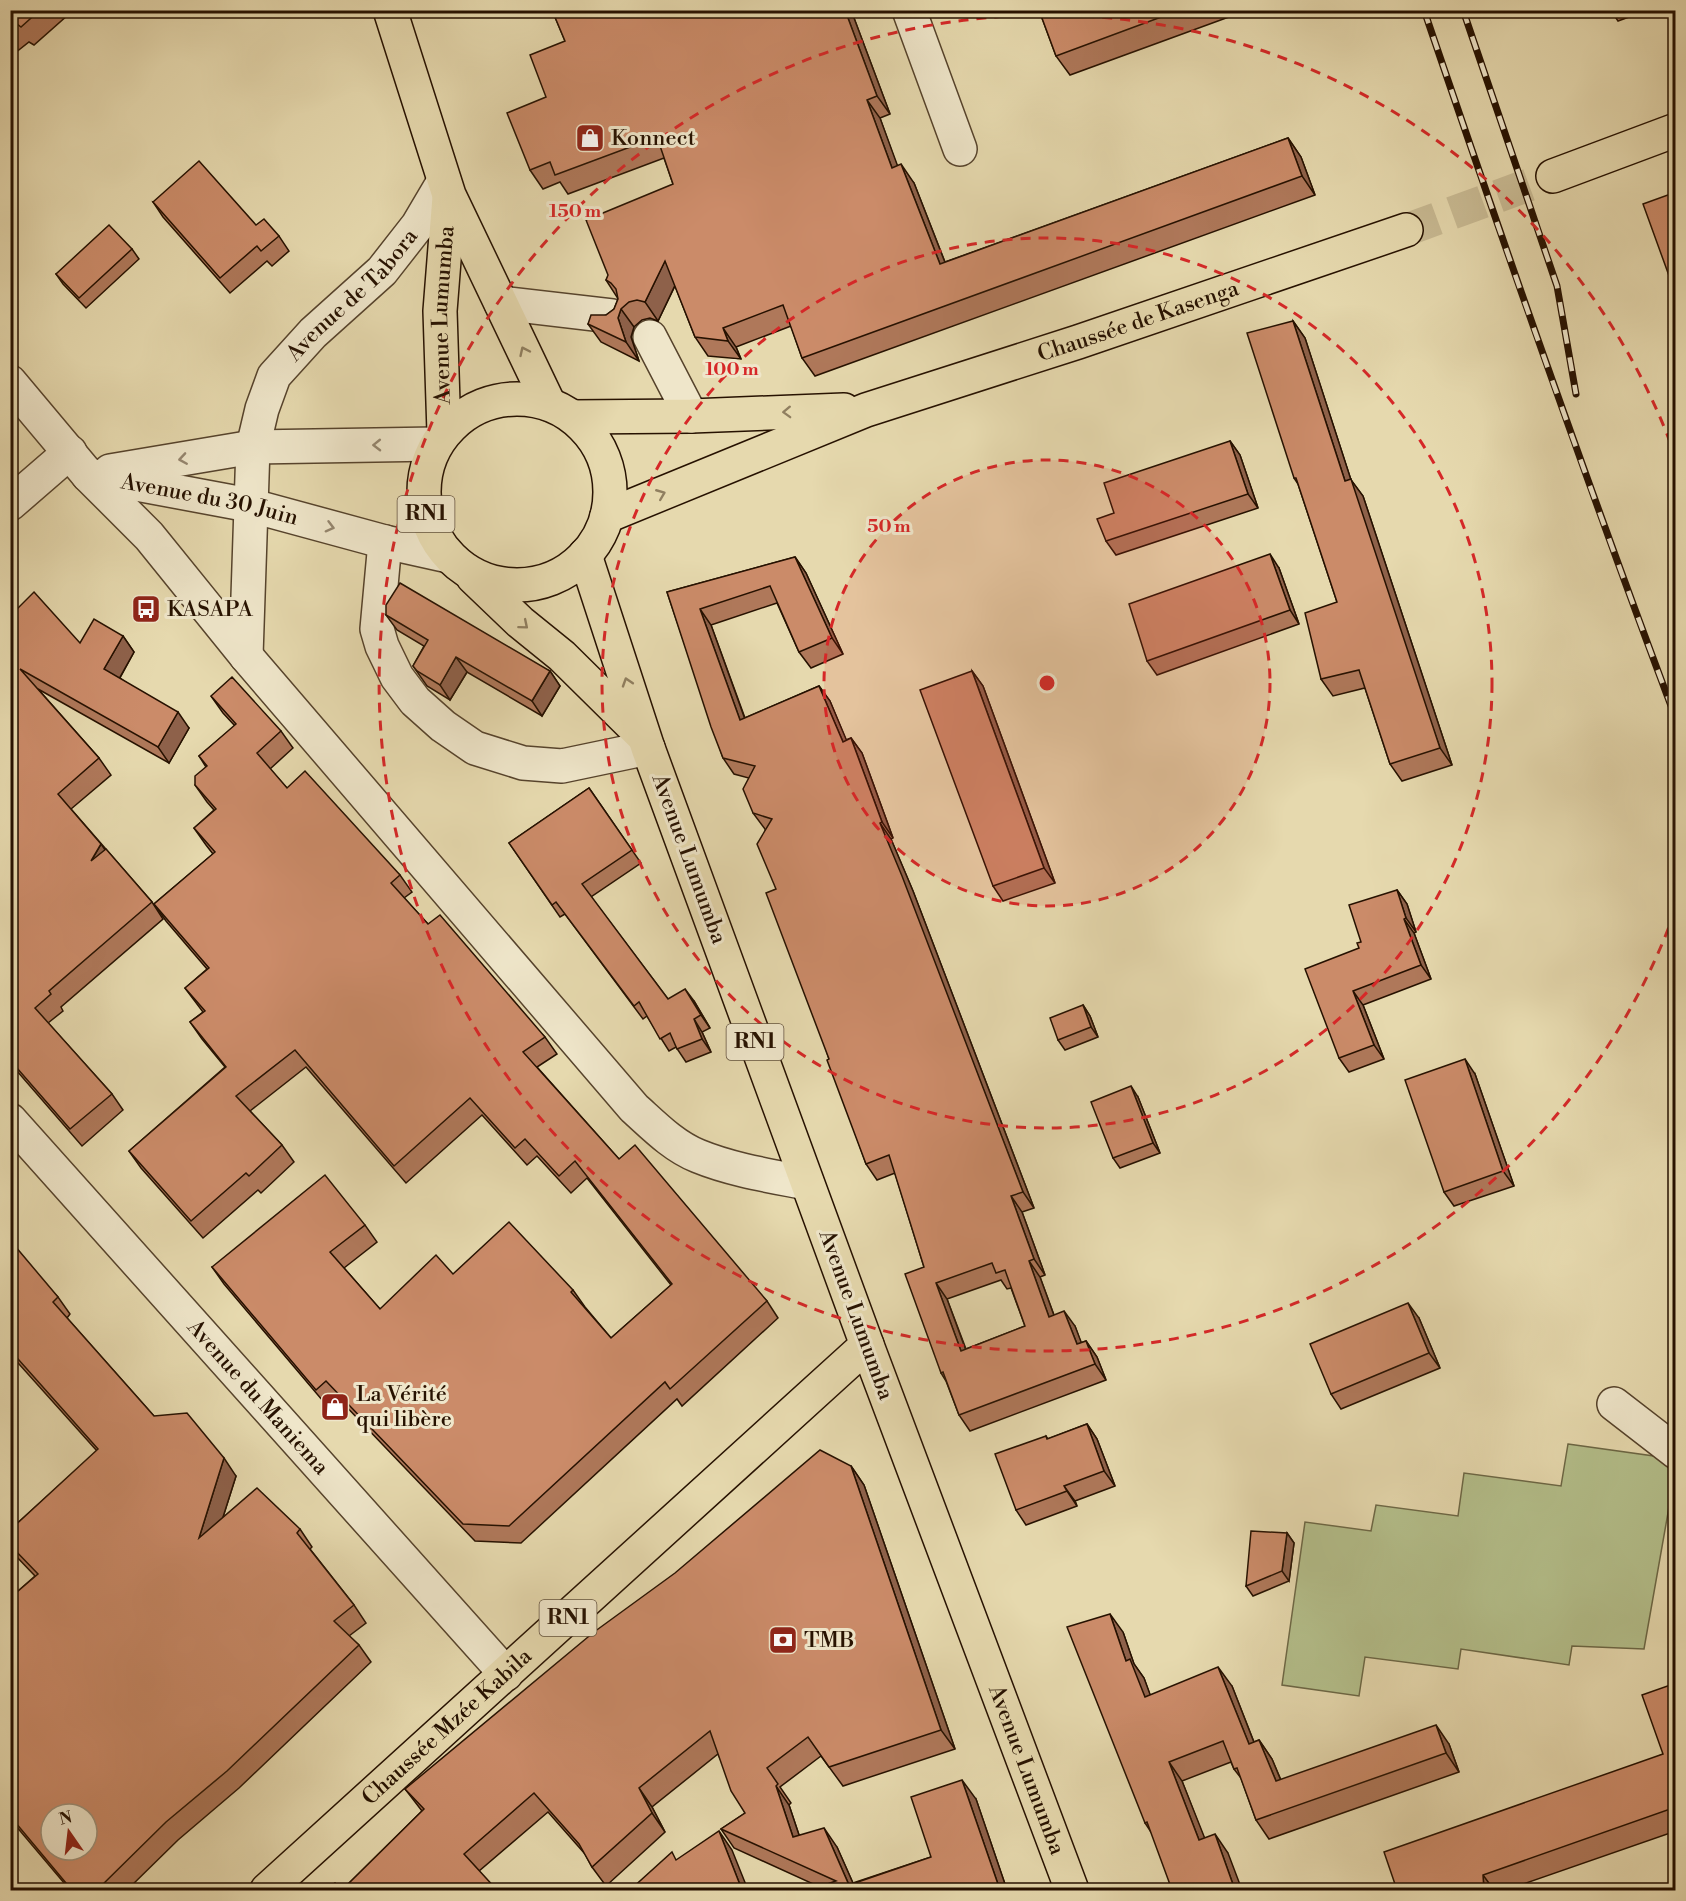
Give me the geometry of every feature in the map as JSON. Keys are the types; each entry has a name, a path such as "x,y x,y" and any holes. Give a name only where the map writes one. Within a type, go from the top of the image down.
{"main road":[{"name":"Avenue Lumumba","path":"390,10 446,188 501,303 561,411 593,437 605,461 611,489 607,516 599,537 569,570 529,585 507,585 486,580 457,563"},
{"path":"1552,177 1676,130"},
{"name":"Avenue Lumumba","path":"440,439 440,311 446,188"},
{"name":"Chaussée de Kasenga","path":"866,410 1078,342 1406,230"},
{"name":"Avenue Lumumba","path":"561,411 520,399 492,402 465,414 440,439 428,462 423,482 423,502 436,540 457,563 520,622 562,656 646,743"},
{"path":"561,411 691,416 866,410"},
{"path":"607,516 866,410"},
{"name":"Avenue Lumumba","path":"585,555 646,743 867,1345 1072,1890"},
{"name":"Chaussée Mzée Kabila","path":"267,1890 867,1345"}],"street":[{"path":"909,10 960,149"},
{"name":"Avenue de Tabora","path":"246,656 252,447 274,376 313,333 382,271 446,188"},
{"path":"501,303 612,316"},
{"path":"650,337 691,416"},
{"path":"10,382 79,463 149,536 246,656 634,1108 664,1135 696,1155 750,1171 807,1183"},
{"path":"10,504 79,463 252,447 440,439"},
{"name":"Avenue du 30 Juin","path":"79,463 249,505 457,563"},
{"path":"385,542 377,629 382,646 397,677 416,701 443,726 475,748 523,763 562,766 646,743"},
{"name":"Avenue du Maniema","path":"10,1120 506,1674"},
{"path":"1614,1404 1676,1452"}],"green space":[{"path":"1568,1444 1675,1459 1675,1473 1644,1649 1572,1646 1569,1665 1461,1649 1458,1669 1365,1657 1359,1696 1282,1685 1305,1522 1371,1531 1376,1505 1458,1516 1464,1473 1561,1486"}],"building":[{"path":"10,10 40,10 21,27 17,24 10,29"},
{"path":"552,10 845,10 877,96 867,100 892,168 901,164 940,264 1288,138 1302,176 802,358 783,305 723,328 728,341 695,337 665,261 645,302 637,300 629,302 621,309 618,318 626,342 588,324 591,315 606,315 614,309 618,299 616,289 606,280 608,275 586,220 673,184 657,137 555,175 550,162 530,170 507,113 546,97 530,55 565,41"},
{"path":"1039,10 1180,10 1056,56"},
{"path":"1613,10 1628,10 1614,15"},
{"path":"199,161 256,225 264,219 279,236 261,251 257,246 220,278 153,202"},
{"path":"1676,192 1676,295 1643,204"},
{"path":"109,225 132,249 79,298 56,274"},
{"path":"1293,321 1345,481 1351,479 1440,748 1390,764 1359,670 1321,679 1305,613 1337,602 1247,333"},
{"path":"1230,441 1248,494 1106,541 1097,519 1114,513 1104,483"},
{"path":"1270,554 1290,610 1147,661 1129,604"},
{"path":"795,557 832,638 799,652 770,586 700,609 740,720 819,686 843,742 851,738 882,822 880,823 1023,1192 1011,1196 1034,1259 1029,1261 1049,1317 1064,1311 1077,1344 1086,1341 1095,1364 959,1415 905,1274 924,1267 889,1155 866,1164 766,893 776,889 757,844 772,819 753,813 743,789 755,766 723,758 667,592","holes":["992,1263 996,1273 1005,1270 1025,1326 961,1351 936,1283"]},
{"path":"400,583 550,671 532,701 456,657 440,685 417,671 413,666 428,640 386,615 386,605"},
{"path":"34,592 80,643 94,619 123,636 104,669 178,712 158,747 20,669 99,758 58,794 101,844 91,861 106,849 152,902 49,991 51,994 35,1008 112,1094 70,1129 10,1060 10,616"},
{"path":"972,671 1044,868 993,886 920,690"},
{"path":"232,677 281,731 257,753 287,788 305,771 400,875 391,883 428,924 440,915 545,1037 523,1052 619,1159 635,1145 767,1301 670,1389 665,1382 509,1526 463,1524 326,1381 316,1390 212,1267 325,1175 365,1225 330,1252 380,1309 436,1255 453,1274 509,1222 573,1290 571,1292 611,1338 672,1284 575,1161 559,1176 525,1139 515,1148 470,1098 394,1166 295,1050 236,1096 282,1145 249,1176 246,1173 191,1221 129,1151 226,1067 190,1022 205,1011 185,988 209,968 154,904 215,852 194,828 216,809 195,785 195,776 207,766 199,756 236,724 211,696"},
{"path":"589,788 632,850 582,884 668,999 685,989 701,1015 694,1019 702,1039 677,1049 670,1033 660,1039 639,1002 634,1006 556,902 552,905 509,843"},
{"path":"1397,890 1406,918 1404,919 1421,965 1353,991 1374,1045 1339,1058 1305,969 1359,948 1357,943 1361,942 1349,905"},
{"path":"1083,1005 1091,1027 1058,1040 1050,1018"},
{"path":"1465,1059 1503,1171 1444,1192 1405,1080"},
{"path":"1131,1086 1153,1143 1113,1158 1091,1102"},
{"path":"15,1246 58,1297 53,1302 154,1416 187,1413 224,1458 199,1538 257,1488 300,1529 297,1533 354,1605 334,1621 359,1645 227,1771 166,1822 97,1890 71,1889 48,1862 99,1862 99,1802 39,1802 39,1851 10,1816 10,1598 38,1574 10,1545 10,1530 98,1449 10,1350 10,1250"},
{"path":"1408,1303 1429,1353 1331,1394 1310,1344"},
{"path":"1087,1424 1104,1471 1064,1486 1067,1491 1016,1510 995,1454 1046,1436 1047,1439"},
{"path":"820,1450 851,1466 941,1730 829,1767 808,1737 767,1768 778,1784 776,1786 793,1837 824,1828 849,1885 931,1857 911,1797 962,1780 1000,1890 810,1890 836,1881 721,1829 745,1813 731,1791 710,1731 639,1788 652,1813 592,1867 579,1844 534,1793 464,1854 497,1890 342,1890 424,1809 405,1789 594,1632 675,1573"},
{"path":"1251,1531 1287,1533 1282,1571 1246,1586"},
{"path":"1110,1614 1126,1661 1130,1659 1145,1697 1218,1667 1249,1744 1259,1740 1276,1781 1436,1725 1446,1753 1256,1820 1237,1768 1234,1769 1223,1741 1169,1762 1199,1840 1215,1834 1235,1890 1172,1890 1147,1822 1145,1823 1067,1627"},
{"path":"1676,1683 1676,1807 1483,1875 1484,1890 1397,1890 1384,1852 1663,1754 1642,1695"},
{"path":"719,1831 742,1890 630,1890 672,1852 676,1860"},
{"path":"335,1883 342,1890 325,1890"}],"tunnel":[{"path":"1406,230 1553,176"}],"railway":[{"path":"1424,10 1547,366 1676,719"},
{"path":"1463,10 1557,286 1576,394"}],"place":[{"name":"Konnect","path":"590,138"},
{"name":"KASAPA","path":"146,609"},
{"name":"La Vérité qui libère","path":"335,1407"},
{"name":"TMB","path":"783,1640"}]}
